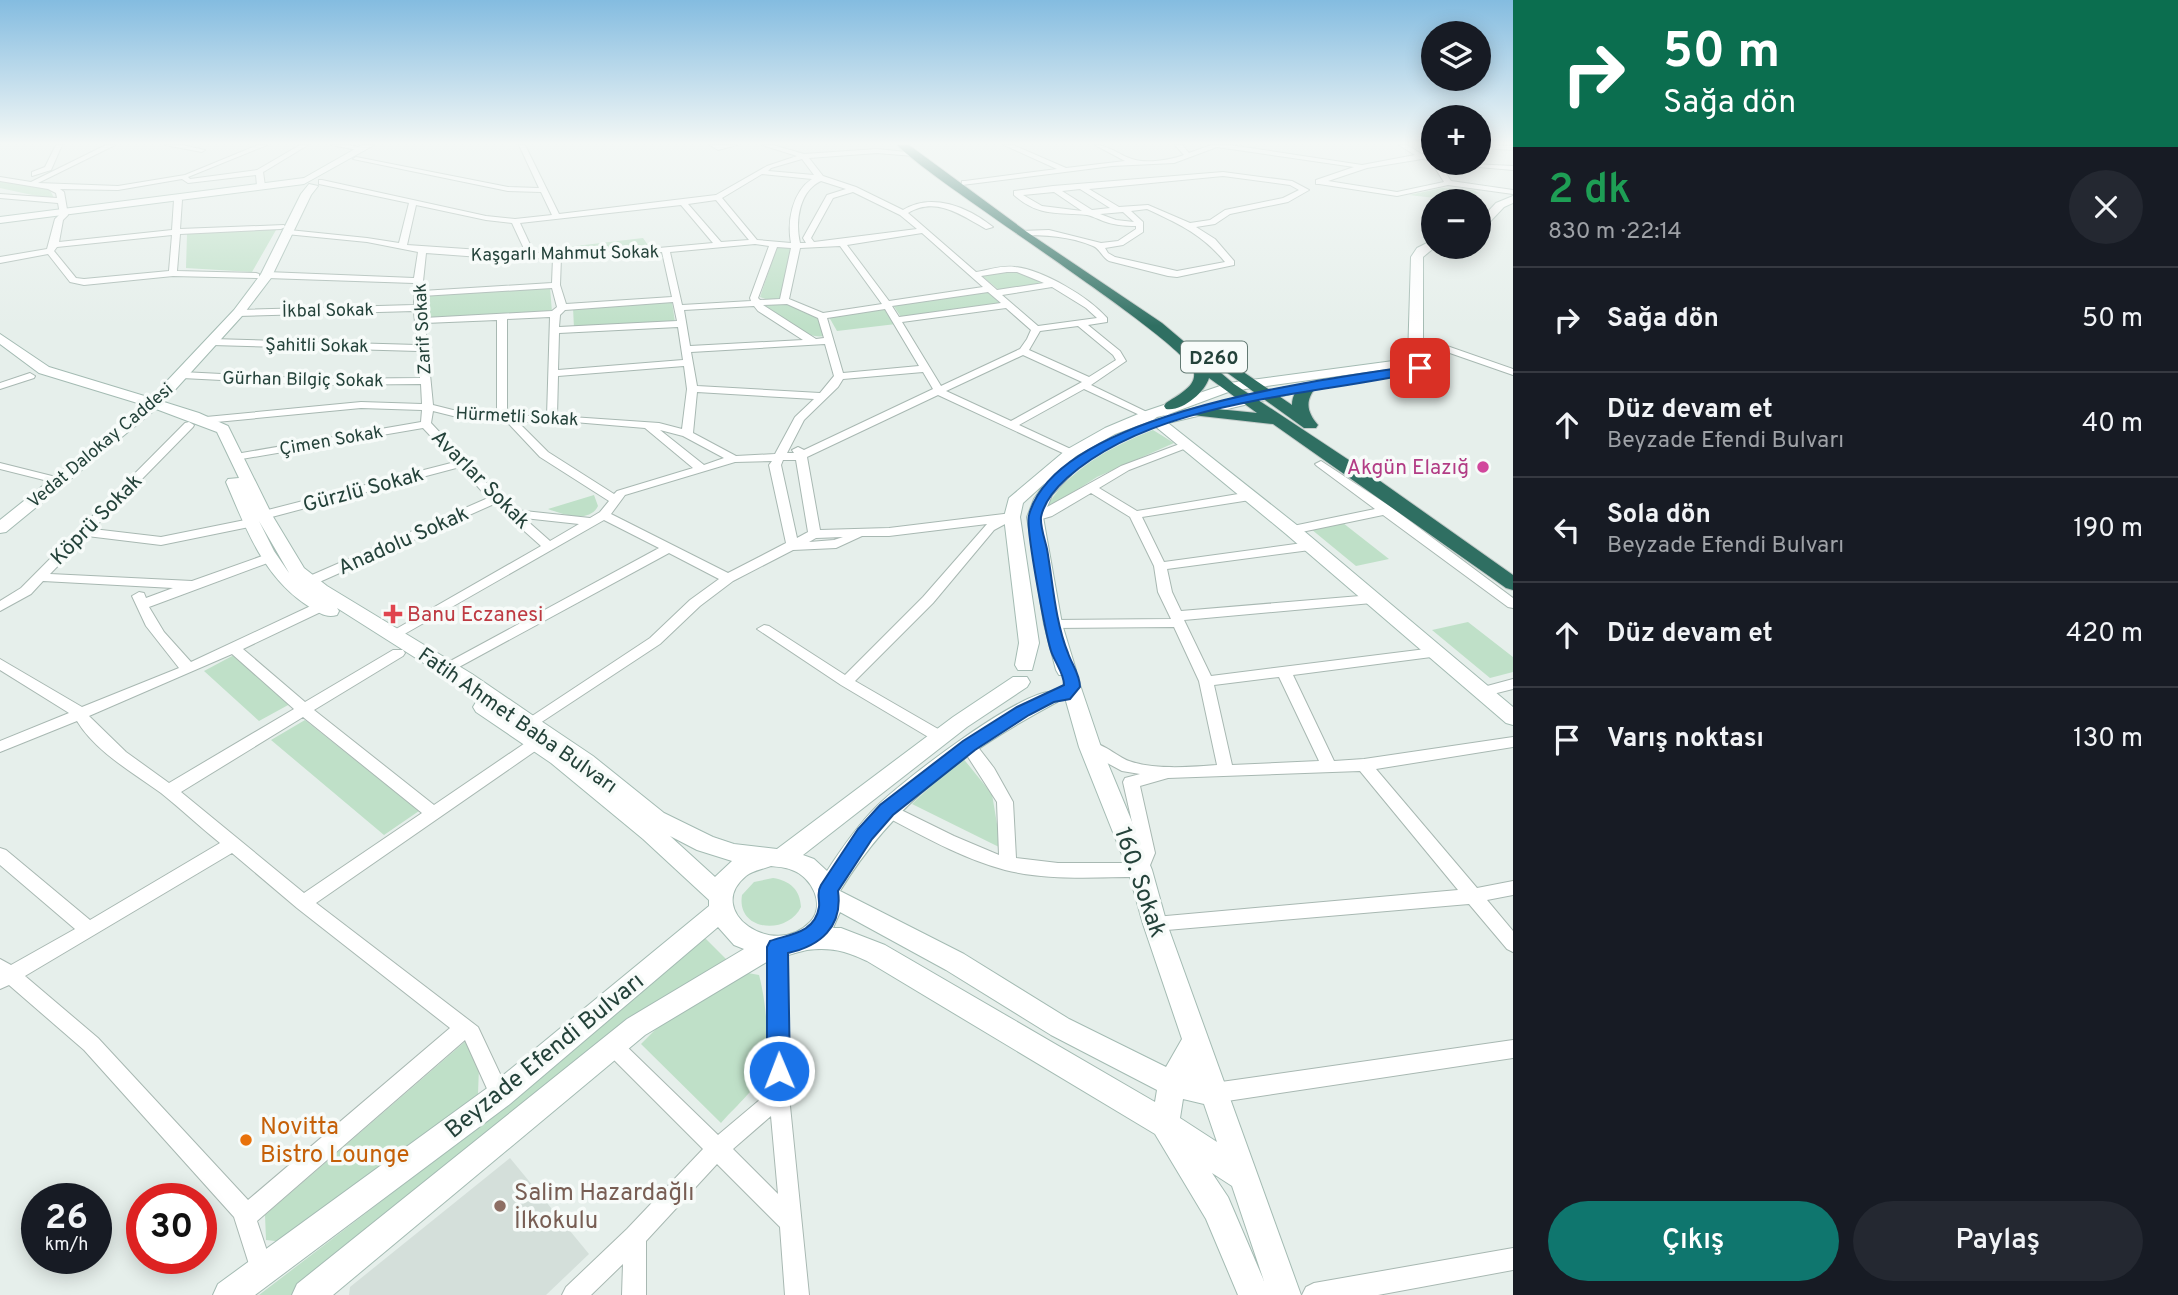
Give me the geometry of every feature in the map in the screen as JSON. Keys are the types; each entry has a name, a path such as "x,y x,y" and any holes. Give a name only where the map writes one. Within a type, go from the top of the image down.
{"highway":[{"name":"D260","path":"990,205 1157,326 1229,387 1251,392"},
{"name":"D260","path":"994,205 1251,392 1278,420 1513,584"},
{"path":"1172,406 1199,386 1202,374 1195,358"},
{"path":"1305,421 1298,402 1300,395 1309,386"},
{"path":"1270,396 1513,572"},
{"path":"1198,412 1278,420"}],"main road":[{"path":"0,222 64,209 109,205"},
{"path":"64,209 112,205"},
{"name":"Vedat Dalokay Caddesi","path":"0,528 182,375 238,313 299,205"},
{"path":"1062,688 1032,693 1023,674 1029,643 1012,517 1015,502 1071,453 1110,431 1153,419 1198,412 1251,392 1412,362 1416,356 1417,257 1421,250"},
{"path":"1251,392 1270,396 1309,386 1425,367 1429,362 1429,259"},
{"name":"Vedat Dalokay Caddesi","path":"0,515 144,406 262,275"},
{"name":"Fatih Ahmet Baba Bulvarı","path":"0,338 44,370 144,406 223,429 236,457 269,558 294,588 396,645 448,668 533,733 559,758 651,833 720,903"},
{"name":"Fatih Ahmet Baba Bulvarı","path":"0,352 30,376 144,406"},
{"path":"1062,688 1034,517 1047,489 1075,464 1172,406 1229,387"},
{"path":"1153,419 1292,530 1513,718"},
{"name":"Fatih Ahmet Baba Bulvarı","path":"197,423 212,436 243,502 297,571 310,581 396,645 533,733 586,761 656,819 715,847 734,853 776,858"},
{"path":"776,858 1041,662 1062,688"},
{"path":"805,940 818,931 826,918 828,893 865,834 887,810 969,746 1062,688"},
{"name":"160. Sokak","path":"1062,688 1087,737 1140,870 1155,924 1285,1295"},
{"path":"1214,1093 1172,1084 1060,1027 897,930 828,893 819,876 806,866 776,858 752,861 737,869 725,881 720,903 726,925 738,936 753,944 774,947 805,940 841,938 876,953 1166,1124 1244,1177"},
{"name":"Beyzade Efendi Bulvarı","path":"229,1295 500,1095 720,903"},
{"name":"Beyzade Efendi Bulvarı","path":"309,1295 636,1027 692,991 774,947"},
{"path":"1197,1038 1172,1084 1166,1124 1217,1208 1254,1295"}],"street":[{"path":"46,205 64,209"},
{"path":"63,205 52,248 73,280 84,282 173,273 419,281"},
{"path":"173,273 177,205"},
{"path":"403,245 413,205"},
{"path":"428,205 515,221 659,205"},
{"path":"550,205 556,216"},
{"path":"685,205 719,245"},
{"path":"725,205 755,242"},
{"path":"784,301 796,246 793,232 797,205"},
{"path":"811,245 807,238 825,205"},
{"path":"887,205 903,213 922,231 1036,329 1082,325 1104,318 1052,285 1017,270 974,275"},
{"path":"903,213 918,205"},
{"path":"948,205 989,227"},
{"path":"1037,205 1090,213 1123,206 1149,207 1189,226 1212,241 1231,263 1177,274 1168,273 1112,259 1105,256 1100,246"},
{"path":"1079,205 1112,223 1140,224"},
{"path":"1189,226 1212,222 1228,212 1259,205"},
{"path":"1027,232 1058,234 1100,246 1127,240 1140,230 1140,224 1123,206"},
{"path":"515,221 531,255"},
{"name":"Kaşgarlı Mahmut Sokak","path":"0,260 52,248 174,232 285,230 462,255 557,255 666,251 755,242 796,246 842,243 922,231"},
{"path":"774,243 754,298 761,309 814,342"},
{"path":"842,243 896,320 940,392 1071,453"},
{"name":"Zarif Sokak","path":"422,250 417,294 418,321 428,407"},
{"path":"666,251 682,324 692,389 687,433"},
{"path":"552,419 554,330 558,310 557,255"},
{"path":"417,294 556,285"},
{"path":"418,321 558,310 784,301 796,302 822,316 886,305 1052,285"},
{"path":"896,320 1008,305"},
{"name":"İkbal Sokak","path":"238,313 418,308"},
{"path":"502,316 506,419 536,449 614,499"},
{"path":"793,546 775,465 799,419 834,385 839,376 822,316"},
{"path":"554,330 682,324"},
{"path":"1011,425 1121,361 1117,353 1082,325"},
{"path":"169,792 304,710 396,645 548,546 604,515 621,493 734,458 801,456 1023,351 1032,340 1036,329"},
{"path":"685,349 829,341"},
{"name":"Şahitli Sokak","path":"212,342 421,348"},
{"path":"1427,342 1513,372"},
{"path":"1023,351 1153,419"},
{"path":"553,373 687,363"},
{"path":"839,376 925,369"},
{"name":"Gürhan Bilgiç Sokak","path":"182,375 319,382 424,381"},
{"path":"0,386 30,376"},
{"path":"692,389 821,396"},
{"name":"Hürmetli Sokak","path":"197,423 349,405 428,407 453,413 506,419 646,424 687,433 734,458"},
{"name":"Avarlar Sokak","path":"428,407 426,424 495,499 548,546"},
{"name":"Köprü Sokak","path":"0,607 26,591 83,532 197,423"},
{"name":"Çimen Sokak","path":"236,457 426,424"},
{"path":"646,424 702,469"},
{"path":"790,437 801,456 814,534"},
{"path":"1034,517 1048,513 1125,468 1185,444"},
{"name":"Gürzlü Sokak","path":"83,532 161,541 257,519 463,463"},
{"path":"1321,464 1513,604"},
{"path":"0,466 48,478"},
{"path":"1090,487 1135,515 1160,566 1165,592 1206,681 1226,771"},
{"path":"1135,515 1250,496"},
{"name":"Anadolu Sokak","path":"310,581 495,499"},
{"path":"1292,530 1387,510"},
{"path":"511,513 592,522"},
{"path":"604,515 728,578"},
{"path":"303,903 434,814 533,733 655,641 695,603 728,578 814,534 985,524 1012,517"},
{"path":"846,682 928,600 985,524"},
{"path":"793,546 836,544 865,533"},
{"path":"1160,566 1310,546"},
{"path":"448,668 668,548"},
{"path":"141,604 269,558"},
{"path":"39,577 193,585"},
{"path":"136,583 141,604 169,648 189,669"},
{"path":"1053,624 1178,620 1372,599"},
{"path":"0,747 189,669 322,606"},
{"path":"764,629 846,682 940,737"},
{"path":"233,648 304,710 434,814"},
{"path":"1206,681 1434,653"},
{"path":"0,664 80,713 88,726 120,756 471,1033 500,1095"},
{"path":"1284,671 1329,766"},
{"path":"1481,692 1513,684"},
{"path":"1087,737 1128,767 1174,773"},
{"path":"887,810 1008,864 1056,871 1140,870 1147,853 1131,782 1174,773 1364,765 1513,742"},
{"path":"969,746 1005,802 1008,864"},
{"path":"1364,765 1513,944"},
{"path":"231,845 89,930 3,974 91,1044 237,1205 245,1217 262,1272"},
{"path":"0,855 89,930"},
{"path":"1155,924 1474,896 1513,888"},
{"path":"774,947 779,1096 797,1295"},
{"path":"245,1217 465,1028"},
{"path":"613,1046 790,1221"},
{"path":"1214,1093 1513,1049"},
{"path":"574,1295 635,1237 717,1149 779,1096"},
{"path":"634,1295 635,1237"},
{"path":"1314,1295 1513,1259"}],"shaded area":[{"name":"Salim Hazardağlı İlkokulu","path":"510,1158 589,1254 546,1295 349,1295 350,1287"}],"green space":[{"path":"246,229 276,230 252,272 186,268 187,234"},
{"path":"643,238 650,248 540,252 542,250"},
{"path":"777,247 792,248 780,299 768,300 760,297"},
{"path":"1016,270 1047,284 999,290 981,275"},
{"path":"550,287 552,312 425,319 426,295"},
{"path":"990,292 1003,304 901,317 893,305"},
{"path":"672,302 675,322 574,328 573,308"},
{"path":"793,303 819,317 824,336 800,331 761,305"},
{"path":"885,309 896,324 837,331 829,317"},
{"path":"1153,430 1174,443 1097,477 1044,511 1077,472 1106,452"},
{"path":"594,495 598,506 588,515 575,516 548,509"},
{"path":"1343,523 1389,559 1356,566 1311,529"},
{"path":"1468,622 1513,657 1513,672 1490,678 1432,630"},
{"path":"234,655 290,704 259,721 204,671"},
{"path":"305,720 419,811 384,835 271,740"},
{"path":"962,757 992,794 1001,848 912,804"},
{"path":"773,878 793,887 799,895 801,907 785,922 764,925 754,922 742,907 742,895 754,882"},
{"path":"703,936 727,960 295,1295 259,1295 421,1171"},
{"path":"748,973 759,975 761,984 767,1024 766,1064 755,1085 721,1123 641,1044 663,1022"},
{"path":"468,1039 479,1067 478,1094 285,1242 266,1240 265,1215"}],"place":[{"name":"Akgün Elazığ","path":"1483,467"},
{"name":"Banu Eczanesi","path":"393,614"},
{"name":"Novitta Bistro Lounge","path":"246,1140"},
{"name":"Salim Hazardağlı İlkokulu","path":"500,1206"}],"route":[{"path":"779,1071 777,947 805,940 818,931 830,904 828,890 865,834 887,810 950,758 1023,711 1050,697 1064,695 1072,687 1072,679 1059,652 1034,517 1047,489 1075,464 1114,441 1163,420 1309,386 1420,368"}]}
